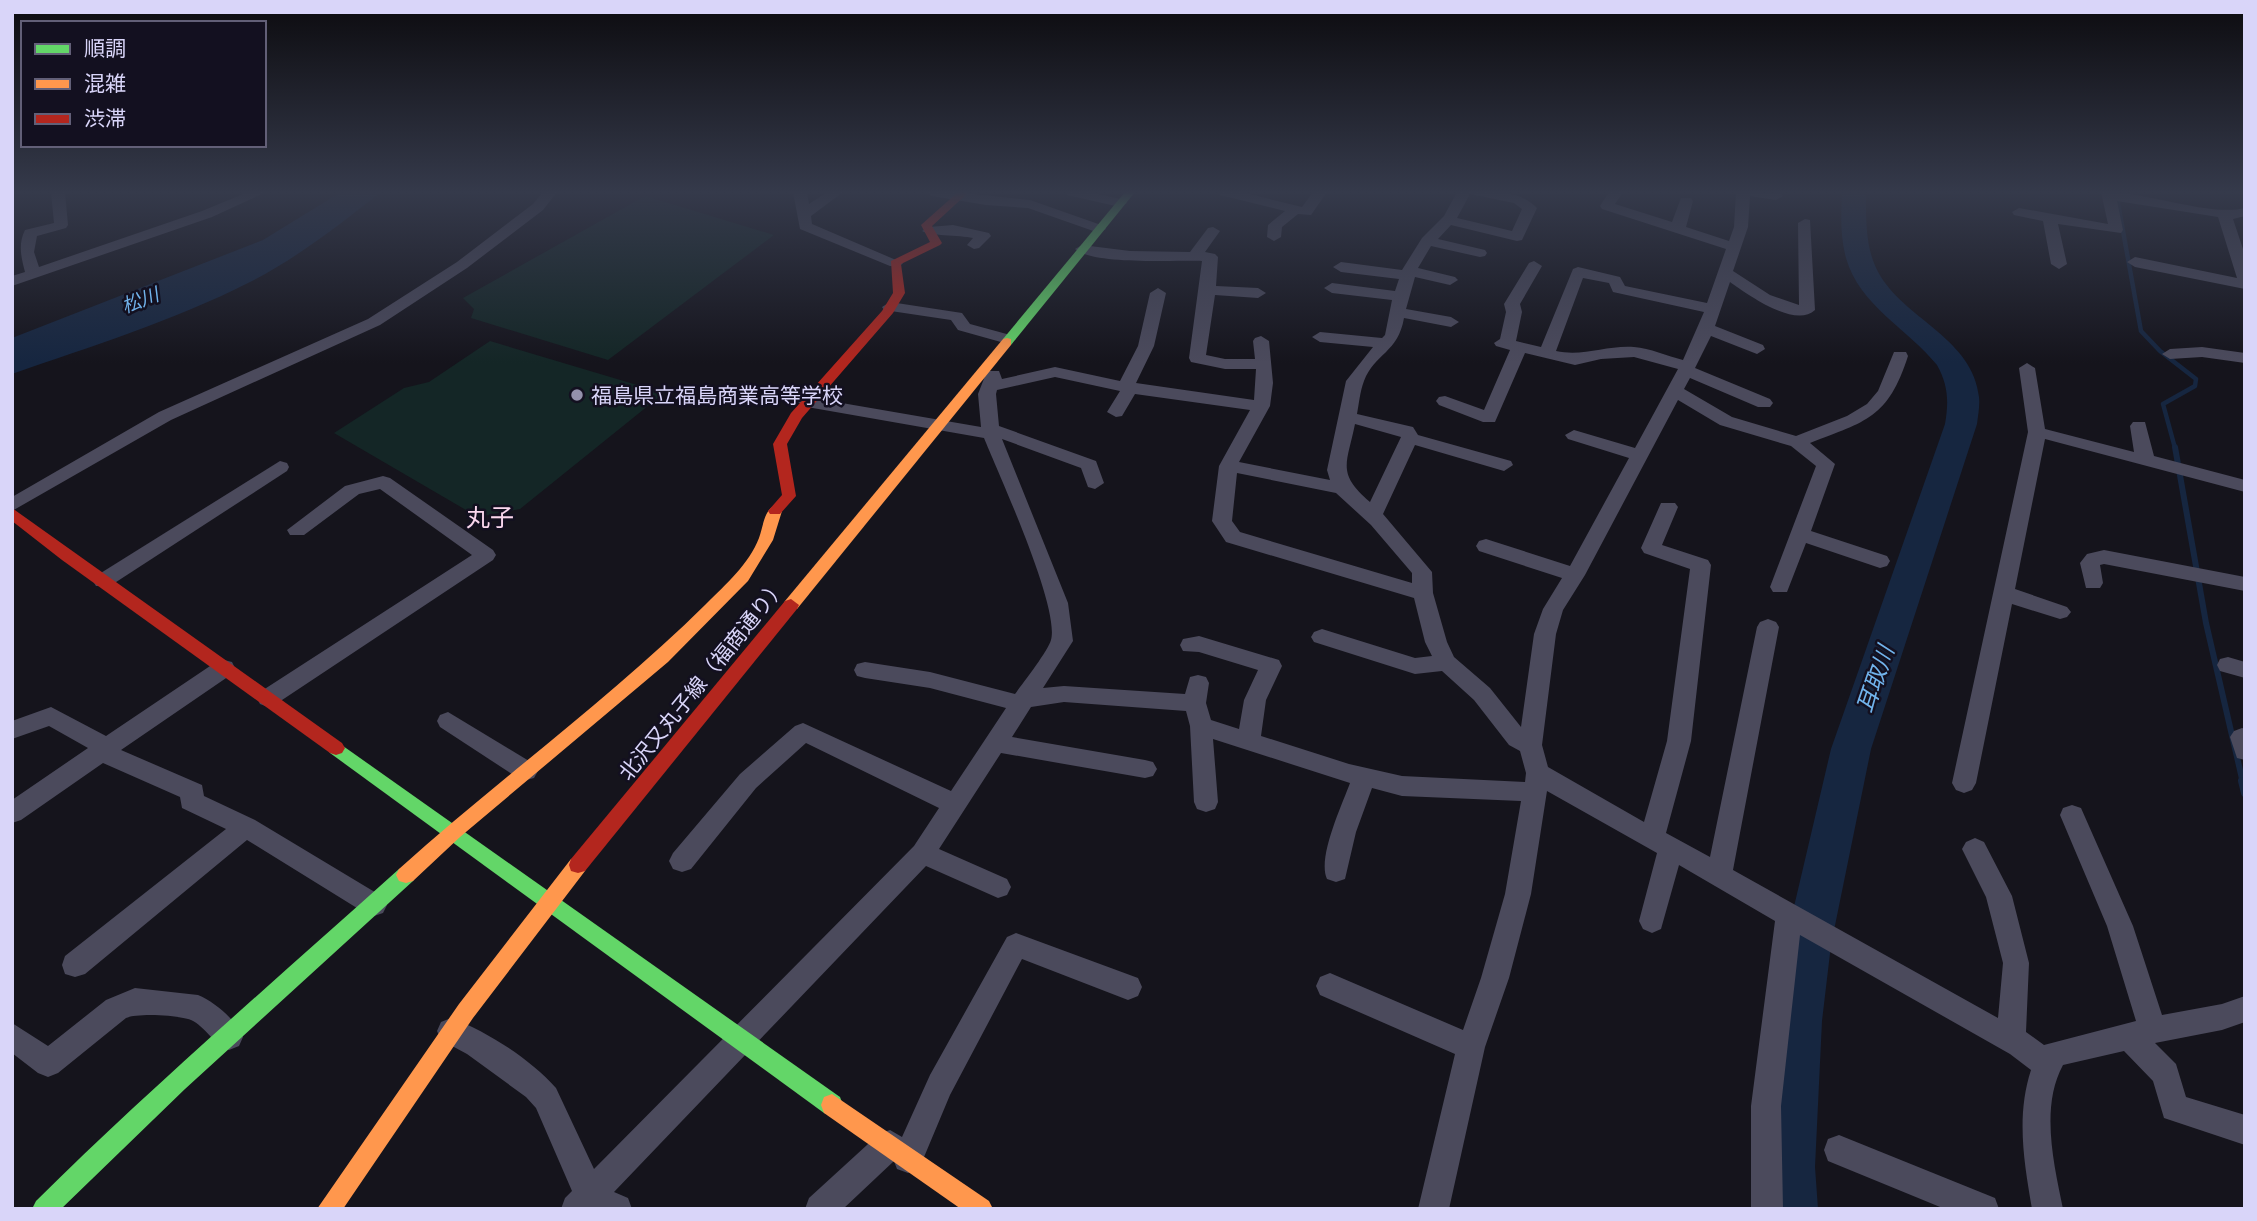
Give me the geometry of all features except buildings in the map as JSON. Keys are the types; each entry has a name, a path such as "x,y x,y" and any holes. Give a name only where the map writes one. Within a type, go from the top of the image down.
{"street":[{"path":"12,281 105,249"},
{"path":"12,505 164,416 374,322 483,249"},
{"path":"858,249 895,263 924,249"},
{"path":"1082,249 1113,256 1210,257 1208,290 1197,358 1225,364 1263,364"},
{"name":"北沢又丸子線（福商通り）","path":"329,1209 451,1031 549,900 1082,249"},
{"path":"1195,256 1200,249"},
{"path":"1423,249 1409,273 1393,336 1355,381 1336,470 1342,488 1373,516 1422,572 1423,593 1436,642 1446,662 1482,694 1517,739 1530,746"},
{"path":"1461,249 1480,253"},
{"path":"1433,1209 1471,1047 1495,978 1518,894 1536,783 1530,746 1545,634 1553,609 1575,575 1687,368 1706,328 1733,249"},
{"path":"1725,272 1778,305 1796,312 1807,310 1806,249"},
{"path":"2056,249 2059,264"},
{"path":"20,253 33,274"},
{"path":"2134,262 2245,281 2242,262"},
{"path":"44,1209 124,1128 229,1037 453,832 662,658 743,577 766,540 775,510 789,496 784,478 787,470 780,444 807,402 890,307 899,293 895,263"},
{"path":"1445,401 1489,418 1510,345 1514,312 1512,304 1534,266"},
{"path":"1340,267 1409,273 1450,280"},
{"path":"1547,353 1578,272 1615,280 1619,289 1713,309"},
{"path":"1332,288 1399,304 1451,322"},
{"path":"1208,290 1258,293"},
{"path":"1116,412 1146,346 1158,293"},
{"path":"890,307 956,316 964,327 1008,339"},
{"path":"1706,328 1758,349"},
{"path":"1320,337 1387,343"},
{"path":"1261,341 1265,381 1261,406 1234,449 1228,466 1222,521 1233,537 1423,593"},
{"path":"1510,345 1575,360 1601,354 1634,352 1687,368 1765,403"},
{"path":"2170,354 2202,352 2245,358"},
{"path":"1797,442 1878,404 1888,390 1900,356"},
{"path":"451,1031 477,1044 536,1087 546,1098 595,1203 741,1042 923,853 1062,641 1060,617 1047,570 991,431 987,394 995,378 987,364"},
{"path":"1964,783 2037,432 2027,368"},
{"path":"992,386 1055,372 1261,406"},
{"path":"1675,391 1726,421 1797,442 1826,464 1780,587"},
{"path":"807,402 991,431 1061,452 1088,465 1095,483"},
{"path":"1348,417 1407,431 1409,438 1373,516"},
{"path":"2139,426 2145,460"},
{"path":"2037,432 2245,486"},
{"path":"1574,435 1639,455"},
{"path":"1409,438 1504,465"},
{"path":"1228,466 1342,488"},
{"path":"103,581 280,467"},
{"path":"268,698 486,555 383,482 352,490 297,530"},
{"path":"1652,921 1679,741 1701,565 1651,548 1668,507"},
{"path":"12,513 549,900 741,1042 981,1209"},
{"path":"1800,534 1880,561"},
{"path":"1486,546 1575,575"},
{"path":"2093,583 2090,563 2104,557 2245,584"},
{"path":"2003,593 2060,612"},
{"path":"1719,875 1768,627"},
{"path":"1322,637 1415,666 1446,662"},
{"path":"1191,645 1199,644 1271,666 1255,700 1249,741"},
{"path":"12,813 224,668"},
{"path":"865,670 930,680 1023,702 1064,694 1197,693 1206,802"},
{"path":"12,730 51,716 107,748 109,755 194,792 191,801 246,827 374,905"},
{"path":"448,721 526,771"},
{"path":"1200,726 1364,777 1402,786 1536,783 1569,794 1662,842 1795,920 2011,1039 2046,1064"},
{"path":"682,861 748,782 803,732 955,804"},
{"path":"2245,738 2242,737 2245,751"},
{"path":"996,743 1145,769"},
{"path":"1336,871 1344,832 1364,777"},
{"path":"2072,815 2120,926 2141,1033 2166,1074 2174,1108 2245,1130"},
{"path":"75,965 246,827"},
{"path":"1975,849 1999,896 2016,963 2011,1039"},
{"path":"923,853 998,887"},
{"path":"1768,1209 1766,1105 1795,920"},
{"path":"821,1209 899,1152 940,1085 1016,944 1128,987"},
{"path":"1330,986 1471,1047"},
{"path":"12,1036 48,1063 116,1009 135,1001 198,1008 229,1037"},
{"path":"2048,1209 2037,1110 2046,1064 2054,1054 2222,1017 2245,1009"},
{"path":"1839,1150 1984,1209"}],"shaded area":[{"path":"550,249 755,249 608,360 471,318 474,309 463,298"},
{"path":"490,341 664,393 520,509 478,517 334,433 404,388 429,382"}],"water":[{"name":"松川","path":"240,249 304,249 266,274 220,297 102,343 12,374 12,338"}],"waterway":[{"name":"耳取川","path":"1791,1209 1788,1167 1798,1021 1808,945 1851,749 1961,424 1964,400 1960,378 1950,362 1923,332 1878,292 1862,267 1857,249"},
{"path":"2126,249 2141,331 2160,351 2196,379 2195,386 2163,404 2175,448"},
{"path":"2175,447 2206,623 2243,783"},
{"path":"2242,781 2245,793"}],"traffic: fast":[{"path":"1007,342 1083,249"},
{"path":"336,748 832,1105"},
{"path":"44,1209 177,1081 406,875"}],"traffic: slow":[{"path":"791,605 1007,342"},
{"path":"406,875 453,832 662,658 743,577 766,540 775,511"},
{"path":"329,1209 466,1011 578,865"},
{"path":"832,1105 981,1209"}],"traffic: jam":[{"path":"775,511 789,496 780,444 796,416 887,313 899,293 895,263 924,249"},
{"path":"12,513 67,556 336,748"},
{"path":"578,865 791,605"}],"place":[{"name":"福島県立福島商業高等学校","path":"577,395"}],"district":[{"name":"丸子","path":"490,517"}]}
